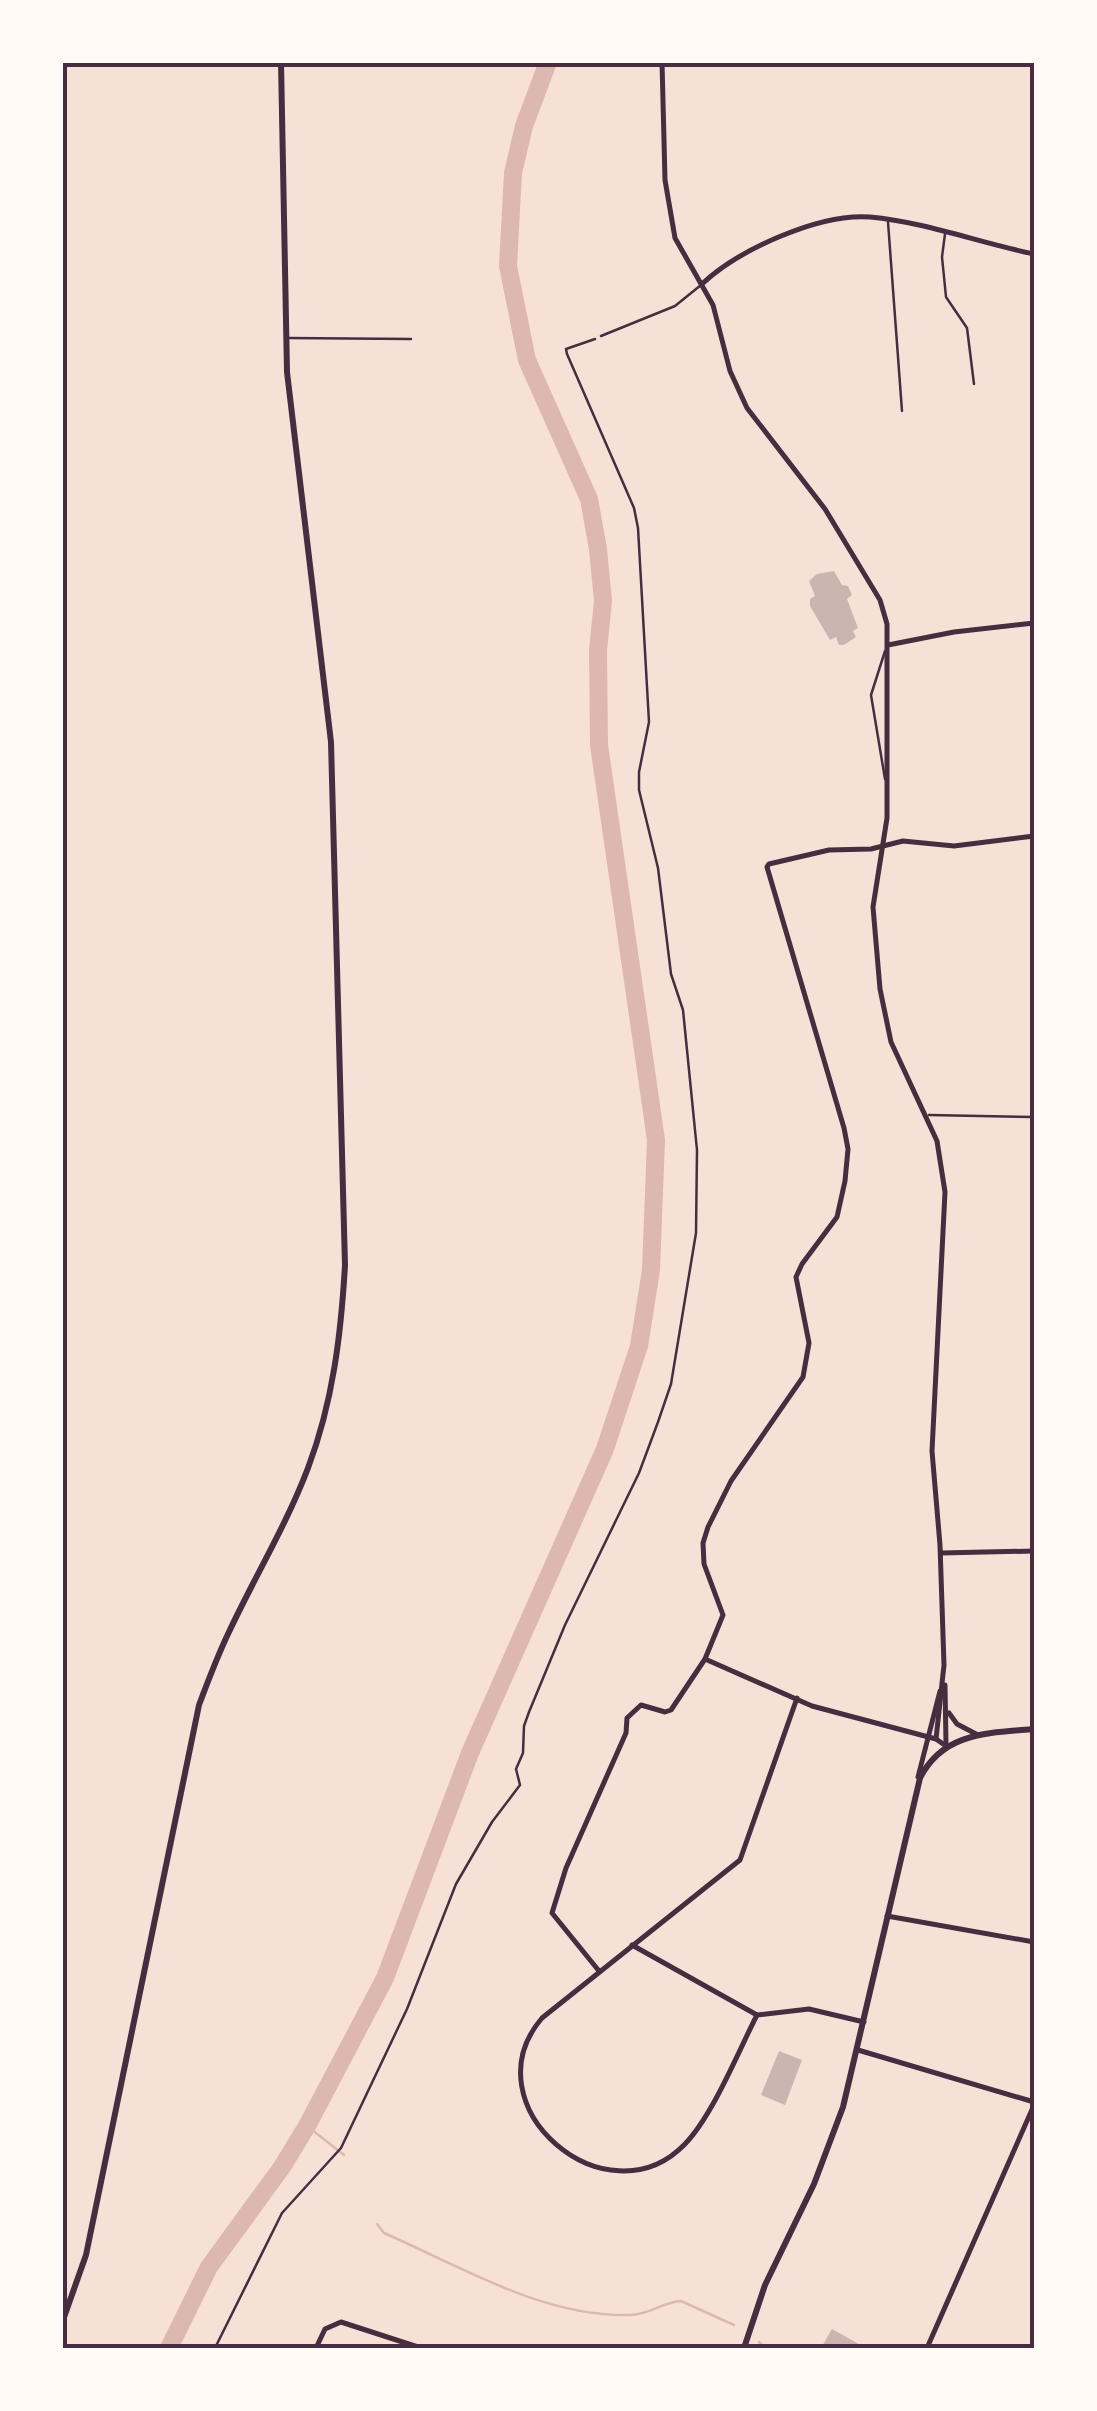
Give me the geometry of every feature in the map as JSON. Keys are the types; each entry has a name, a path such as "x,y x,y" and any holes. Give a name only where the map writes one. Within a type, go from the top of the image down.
{"street":[{"path":"62,2323 86,2256 198,1705 228,1632 286,1522 310,1464 327,1407 341,1328 345,1265 330,742 285,338 281,62"},
{"path":"662,62 670,221 681,251 713,304 730,371 741,396 824,509 866,574 885,614 887,818 873,908 882,1006 892,1042 927,1115 942,1161 945,1192 932,1451 941,1552 943,1680 936,1739"},
{"path":"702,284 721,266 765,243 824,222 855,217 888,220 1034,254"},
{"path":"888,645 954,632 1034,623"},
{"path":"599,1971 552,1913 566,1868 634,1708 650,1705 664,1712 671,1710 705,1659 723,1615 704,1564 703,1543 728,1486 803,1378 808,1343 797,1293 798,1272 837,1217 847,1164 844,1128 767,868 769,864 829,850 903,841 954,846 1034,836"},
{"path":"941,1552 1034,1551"},
{"path":"705,1659 812,1706 926,1736 946,1746"},
{"path":"943,1680 948,1710 946,1746"},
{"path":"744,2348 764,2285 827,2153 858,2050 926,1736 943,1680"},
{"path":"756,2015 708,2110 684,2146 654,2164 632,2170 606,2170 579,2162 558,2148 541,2129 526,2100 520,2064 528,2040 542,2018 740,1860 797,1698"},
{"path":"948,1710 957,1724 978,1735"},
{"path":"917,1786 928,1763 946,1746 978,1735 1034,1729"},
{"path":"886,1916 1034,1942"},
{"path":"632,1945 756,2015 809,2009 864,2022"},
{"path":"858,2050 1034,2104 927,2348"},
{"path":"316,2348 325,2329 341,2322 421,2348"}],"lane":[{"path":"888,220 902,411"},
{"path":"945,234 942,257 946,297 967,328 974,384"},
{"path":"601,336 675,306 702,284"},
{"path":"285,338 410,339"},
{"path":"886,782 870,695 888,645"},
{"path":"927,1115 1034,1117"}],"path":[{"path":"216,2348 282,2214 341,2148 408,2009 456,1884 492,1822 520,1785 516,1769 524,1753 524,1726 529,1712 565,1624 639,1472 671,1384 696,1234 697,1150 683,1010 671,974 658,868 639,790 638,772 649,722 638,528 634,508 566,350 601,336"}],"building":[{"path":"834,571 852,595 847,599 858,628 853,631 856,637 844,645 839,645 836,637 830,640 810,606 810,599 815,596 809,581 817,574"},
{"path":"779,2051 802,2060 785,2105 761,2095"},
{"path":"832,2329 866,2348 821,2348"}],"waterway":[{"path":"169,2348 209,2267 307,2126 385,1978 470,1753 605,1449 639,1346 651,1270 656,1140 599,745 598,650 603,601 598,549 589,499 527,360 508,266 513,173 524,126 548,62"},
{"path":"307,2126 344,2155"},
{"path":"377,2224 384,2233 473,2274 565,2308 630,2315 681,2301 734,2325"},
{"path":"759,2342 766,2348"}]}
